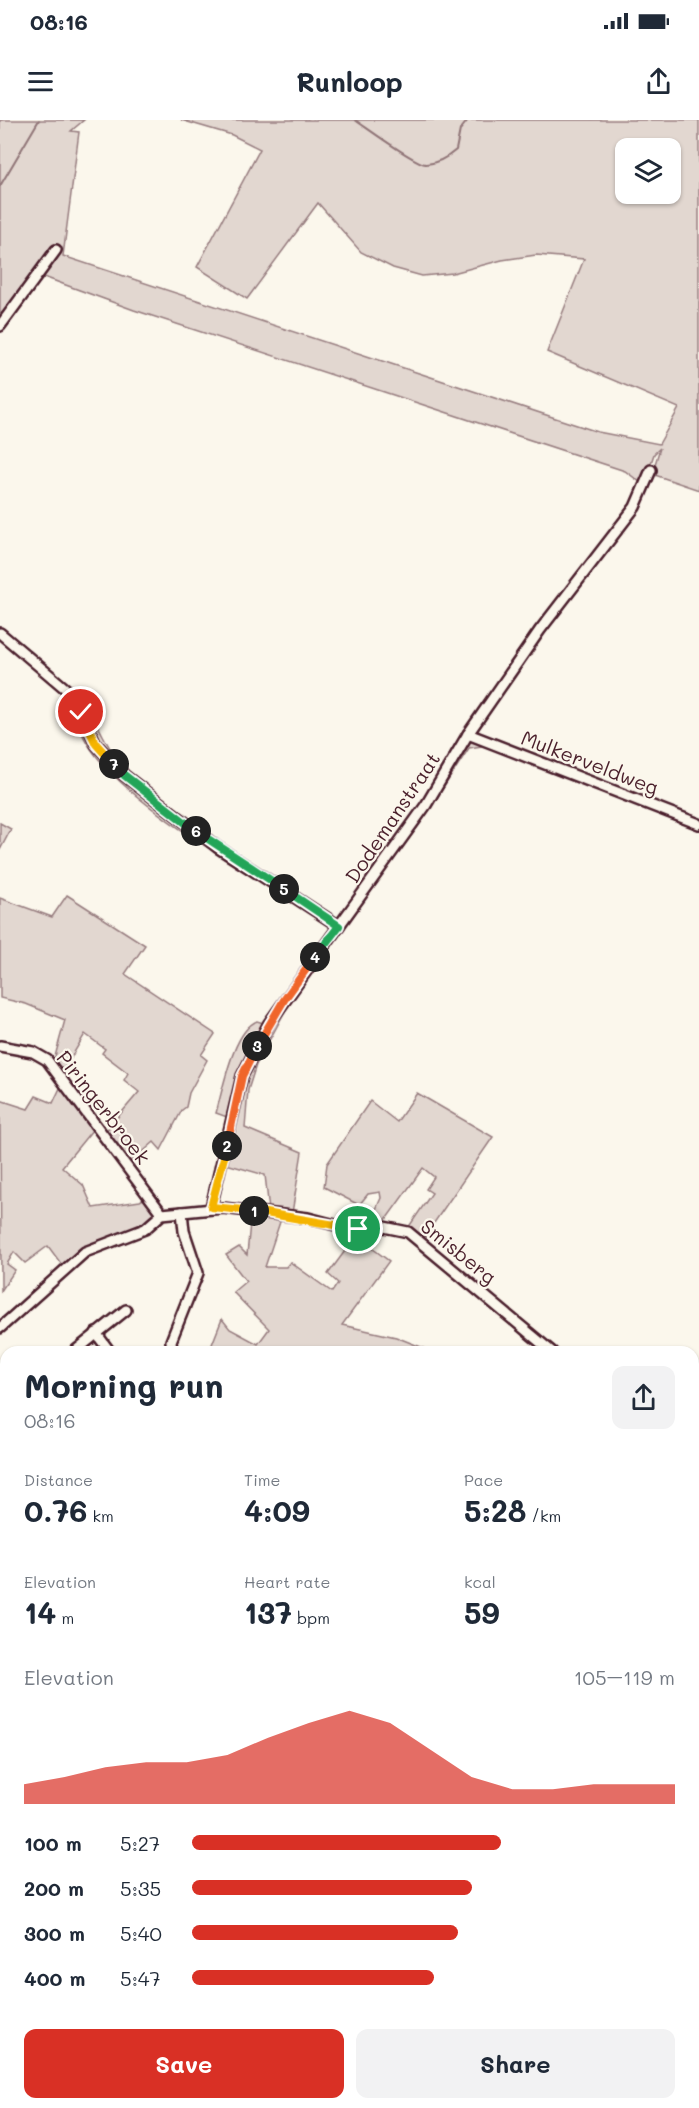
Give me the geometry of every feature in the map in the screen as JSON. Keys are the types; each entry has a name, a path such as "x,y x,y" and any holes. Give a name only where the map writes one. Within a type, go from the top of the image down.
{"street":[{"path":"0,326 56,250"},
{"name":"Dodemanstraat","path":"211,1207 242,1076 279,1007 426,805 468,734 540,630 635,507 651,470"},
{"path":"0,633 73,695 96,744 124,775 218,847 339,926"},
{"name":"Mulkerveldweg","path":"468,734 699,824"},
{"name":"Piringerbroek","path":"0,1046 33,1052 52,1066 162,1214"},
{"name":"Smisberg","path":"162,1214 211,1207 277,1214 347,1228 384,1227 408,1232 545,1346"},
{"path":"171,1346 171,1341 198,1273 184,1231 183,1212"},
{"path":"0,1328 85,1252 145,1229 162,1214"},
{"path":"88,1346 96,1333 126,1310"},
{"path":"96,1333 106,1346"}],"shaded area":[{"path":"0,120 84,120 71,131 79,132 63,256 598,432 659,444 679,408 547,352 584,259 536,255 502,260 453,273 422,276 393,268 361,252 318,203 247,299 197,267 260,149 232,135 181,120 699,120 699,490 652,474 660,448 654,454 644,485 625,471 134,310 41,276 0,323"},
{"path":"78,719 94,719 117,759 133,779 169,814 272,887 191,837 130,790 105,766 86,742"},
{"path":"470,740 489,745 469,748 420,824 383,873 380,872 465,743"},
{"path":"0,823 11,829 0,850"},
{"path":"67,895 145,945 125,974 215,1034 201,1055 207,1060 189,1093 186,1107 182,1110 161,1150 154,1142 130,1163 105,1132 139,1092 124,1080 128,1073 102,1053 105,1049 85,1034 63,1071 54,1060 65,1020 26,1004 0,998 0,898 52,917"},
{"path":"285,1002 289,1004 256,1065 248,1090 245,1128 302,1152 292,1213 269,1210 265,1175 226,1164 233,1123 230,1118 216,1113 230,1062 241,1036 257,1021 270,1025"},
{"path":"61,1086 93,1129 62,1167 83,1185 93,1208 140,1201 148,1196 156,1209 146,1224 138,1229 93,1244 62,1265 48,1246 25,1263 14,1252 7,1264 15,1270 1,1291 0,1100 28,1109 36,1096 53,1103"},
{"path":"417,1093 493,1137 423,1239 408,1228 432,1193 426,1189 434,1177 423,1168 382,1225 369,1225 381,1198 380,1192 368,1194 359,1205 324,1187 327,1164 370,1101 397,1122"},
{"path":"251,1212 282,1216 265,1267 286,1267 290,1262 332,1292 338,1283 328,1274 356,1236 389,1261 342,1325 396,1337 418,1346 211,1346 222,1319 230,1329 258,1344 269,1329 233,1292 246,1281 226,1255 239,1247 247,1255"}],"waterway":[{"path":"0,186 39,120"},
{"path":"355,120 403,153 426,164 442,159 456,150 460,130 468,120"}],"route":[{"path":"81,712 96,744 124,775 218,847 339,926 269,1023 242,1076 224,1163 211,1207 308,1218 358,1229"}]}
